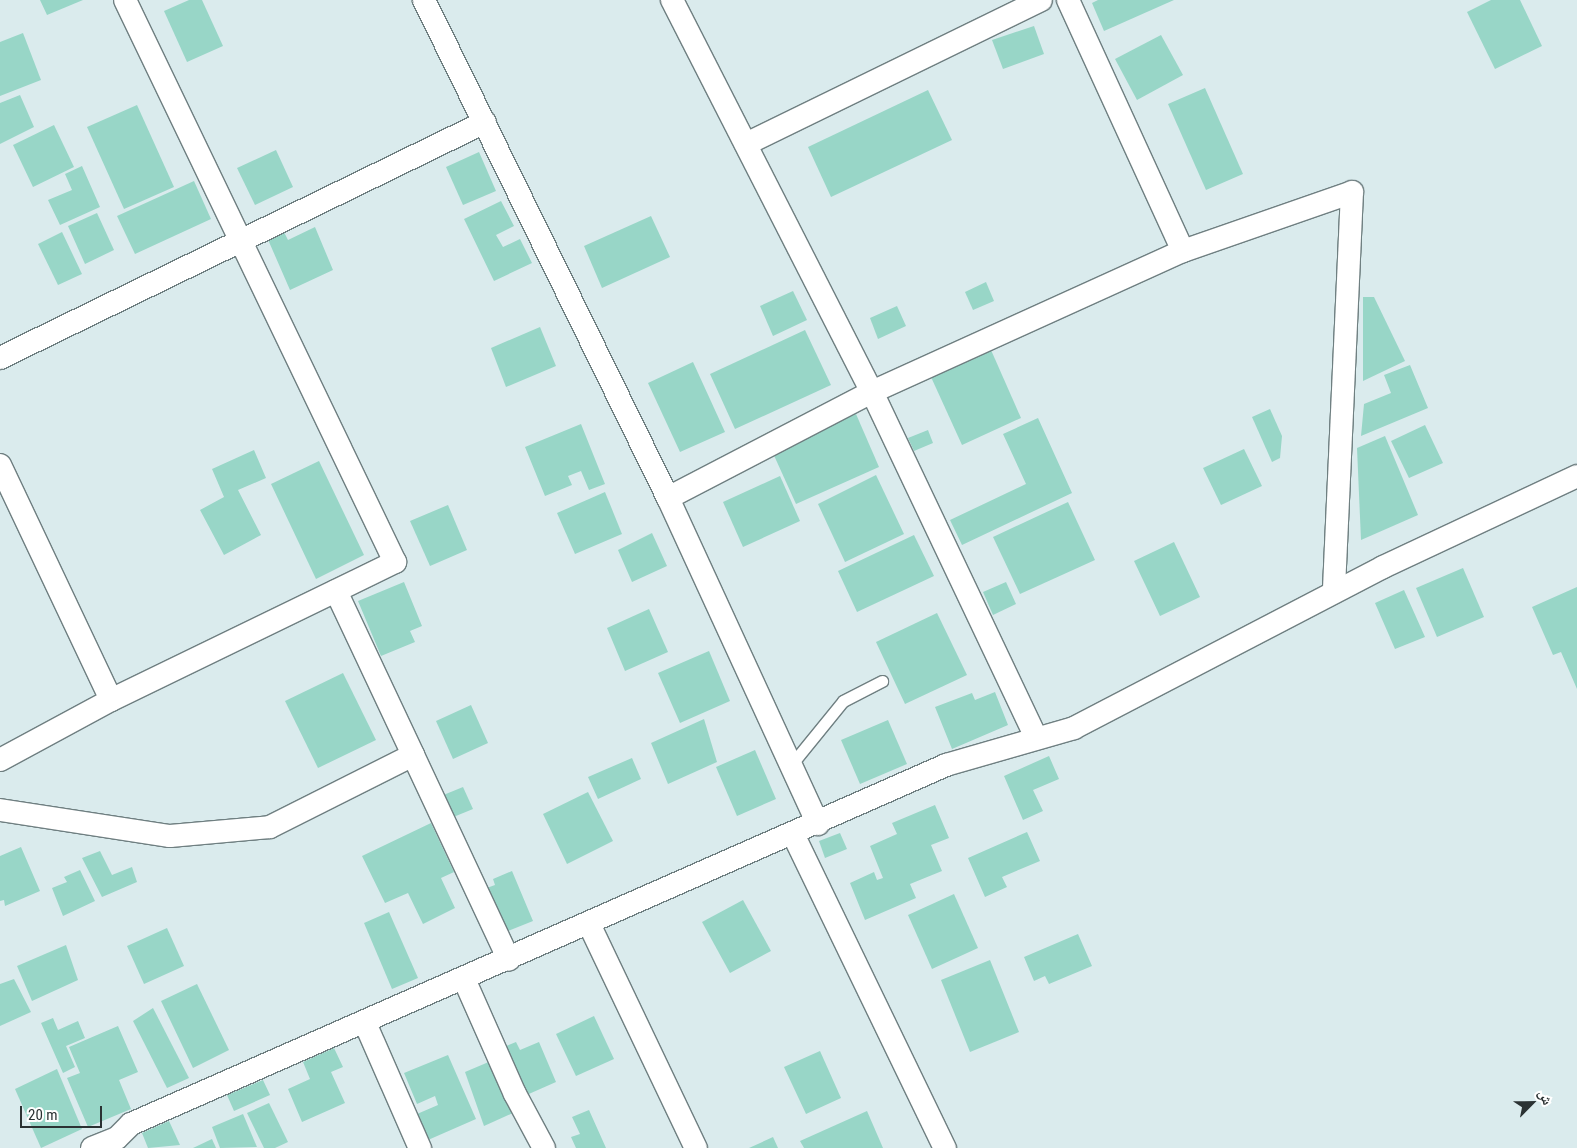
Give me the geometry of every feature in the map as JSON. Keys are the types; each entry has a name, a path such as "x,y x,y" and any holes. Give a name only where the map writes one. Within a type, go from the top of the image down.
{"street":[{"path":"0,760 111,700 395,562 242,241 124,0"},
{"path":"672,0 872,392 1036,738"},
{"path":"746,144 1041,0"},
{"path":"1068,0 1183,251"},
{"path":"428,1 668,498 818,824"},
{"path":"0,358 485,122"},
{"path":"668,498 872,392 1183,251 1352,192 1334,592"},
{"path":"0,465 111,700"},
{"path":"92,1148 119,1143 131,1124 818,824 946,765 1074,728 1334,592 1577,476"},
{"path":"336,591 509,960"},
{"path":"0,810 170,836 270,827 413,756"},
{"path":"793,834 945,1148"},
{"path":"589,924 696,1148"},
{"path":"464,979 515,1094 544,1148"},
{"path":"366,1023 420,1148"}],"lane":[{"path":"791,765 843,701 882,681"}],"building":[{"path":"40,0 83,0 47,15"},
{"path":"189,0 202,0 223,46 187,62 164,11"},
{"path":"1098,0 1174,0 1104,31 1092,3"},
{"path":"1491,0 1520,0 1542,46 1495,69 1467,12"},
{"path":"1034,26 1044,54 1003,69 992,40"},
{"path":"23,33 41,80 0,96 0,42"},
{"path":"1161,35 1183,75 1137,100 1115,59"},
{"path":"1205,88 1243,174 1206,190 1168,104"},
{"path":"928,90 952,140 831,197 808,147"},
{"path":"20,95 34,127 0,144 0,103"},
{"path":"137,105 174,187 124,209 87,127"},
{"path":"54,125 74,167 33,187 13,145"},
{"path":"276,150 293,187 255,205 237,168"},
{"path":"479,152 496,191 463,205 446,167"},
{"path":"82,166 100,207 60,225 48,200 72,190 65,174"},
{"path":"194,181 211,219 135,254 117,216"},
{"path":"501,201 514,226 496,235 503,247 520,239 532,263 494,281 464,219"},
{"path":"97,213 114,250 85,264 68,226"},
{"path":"651,216 670,257 602,288 584,246"},
{"path":"315,227 333,270 290,290 266,235 282,228 288,240"},
{"path":"62,232 82,274 58,285 38,244"},
{"path":"986,282 994,301 973,310 965,292"},
{"path":"793,291 807,320 773,336 760,306"},
{"path":"1363,297 1374,297 1405,361 1363,381"},
{"path":"897,306 906,326 878,339 870,318"},
{"path":"540,327 556,366 506,387 491,348"},
{"path":"805,330 831,385 735,429 710,374"},
{"path":"991,350 1021,418 962,445 931,377"},
{"path":"693,362 725,432 680,452 648,383"},
{"path":"1410,365 1428,408 1361,436 1364,404 1391,393 1384,375"},
{"path":"1270,409 1282,436 1280,458 1272,462 1252,417"},
{"path":"856,414 879,467 796,504 772,451"},
{"path":"1038,418 1072,493 962,545 950,520 1026,484 1003,434"},
{"path":"581,424 605,484 589,490 581,471 568,476 572,485 545,496 525,447"},
{"path":"1425,425 1443,463 1409,478 1391,441"},
{"path":"928,430 933,443 914,451 908,438"},
{"path":"1385,436 1418,515 1361,540 1357,448"},
{"path":"1244,449 1262,486 1221,505 1203,468"},
{"path":"254,450 266,478 238,490 261,535 224,555 200,510 224,497 212,469"},
{"path":"319,461 364,555 316,579 271,484"},
{"path":"876,475 904,534 845,562 818,504"},
{"path":"780,476 800,521 743,547 723,502"},
{"path":"605,492 622,534 575,554 557,513"},
{"path":"1068,502 1095,560 1020,594 993,537"},
{"path":"448,505 467,550 430,566 410,521"},
{"path":"652,533 667,566 632,582 618,550"},
{"path":"914,535 934,576 857,612 838,571"},
{"path":"1174,542 1200,597 1160,616 1134,561"},
{"path":"1463,568 1484,617 1437,637 1416,588"},
{"path":"404,582 422,626 410,631 415,642 381,656 358,601"},
{"path":"1006,582 1016,604 993,615 983,592"},
{"path":"1577,587 1577,689 1561,652 1553,655 1532,607"},
{"path":"1404,590 1425,637 1395,649 1375,603"},
{"path":"649,609 668,652 625,671 607,628"},
{"path":"937,613 967,675 905,704 876,642"},
{"path":"709,651 730,701 680,723 658,673"},
{"path":"343,673 376,740 318,768 285,701"},
{"path":"995,692 1008,725 952,749 935,707 972,693 975,700"},
{"path":"471,705 488,743 453,759 436,721"},
{"path":"704,719 717,762 668,784 651,743"},
{"path":"888,720 907,764 860,784 841,740"},
{"path":"755,750 776,799 737,816 716,767"},
{"path":"1049,756 1059,779 1033,790 1043,811 1023,820 1004,776"},
{"path":"632,758 641,779 598,799 588,777"},
{"path":"463,787 473,809 451,818 441,796"},
{"path":"588,792 613,841 567,864 543,814"},
{"path":"935,805 949,838 931,845 942,871 910,884 916,898 865,920 850,883 874,872 877,880 883,878 870,846 897,834 892,823"},
{"path":"431,823 454,872 441,878 455,908 423,924 408,893 385,903 362,856"},
{"path":"1027,832 1040,861 1002,877 1007,887 985,897 968,858"},
{"path":"840,833 847,849 825,858 819,841"},
{"path":"21,847 40,891 5,906 4,900 0,901 0,856"},
{"path":"100,851 112,875 132,867 137,882 102,897 82,858"},
{"path":"80,870 95,901 63,916 52,888 67,882 64,877"},
{"path":"512,871 533,921 503,933 484,889 495,885 493,879"},
{"path":"954,894 978,948 932,969 908,915"},
{"path":"743,900 771,951 730,973 702,922"},
{"path":"389,912 418,978 392,989 364,923"},
{"path":"167,928 184,966 144,984 127,946"},
{"path":"1078,934 1092,966 1049,984 1045,976 1034,981 1024,957"},
{"path":"66,945 78,980 32,1001 17,966"},
{"path":"990,960 1019,1032 970,1052 941,980"},
{"path":"14,979 31,1012 0,1026 0,984"},
{"path":"197,984 229,1050 193,1068 161,1001"},
{"path":"153,1008 189,1078 167,1088 133,1021"},
{"path":"594,1016 614,1059 576,1076 556,1034"},
{"path":"53,1018 58,1030 78,1021 85,1038 66,1046 75,1067 63,1073 41,1023"},
{"path":"118,1026 138,1072 119,1080 131,1109 88,1127 67,1078 80,1073 69,1047"},
{"path":"516,1042 520,1050 539,1042 556,1082 522,1097 501,1048"},
{"path":"334,1048 343,1067 331,1072 345,1103 302,1122 288,1089 310,1079 303,1062"},
{"path":"820,1051 841,1098 806,1114 784,1067"},
{"path":"448,1055 476,1119 428,1140 417,1114 438,1105 435,1096 417,1104 404,1073"},
{"path":"491,1061 513,1113 484,1126 465,1072"},
{"path":"57,1069 82,1129 41,1148 15,1089"},
{"path":"263,1080 270,1095 234,1111 227,1095"},
{"path":"269,1103 288,1142 275,1148 264,1148 247,1113"},
{"path":"589,1110 606,1148 576,1148 571,1137 580,1134 572,1117"},
{"path":"867,1111 883,1148 804,1148 800,1141"},
{"path":"243,1114 257,1147 220,1148 212,1127"},
{"path":"169,1121 180,1145 148,1148 142,1133"},
{"path":"773,1137 778,1148 749,1148"},
{"path":"212,1139 216,1148 193,1148"}]}
